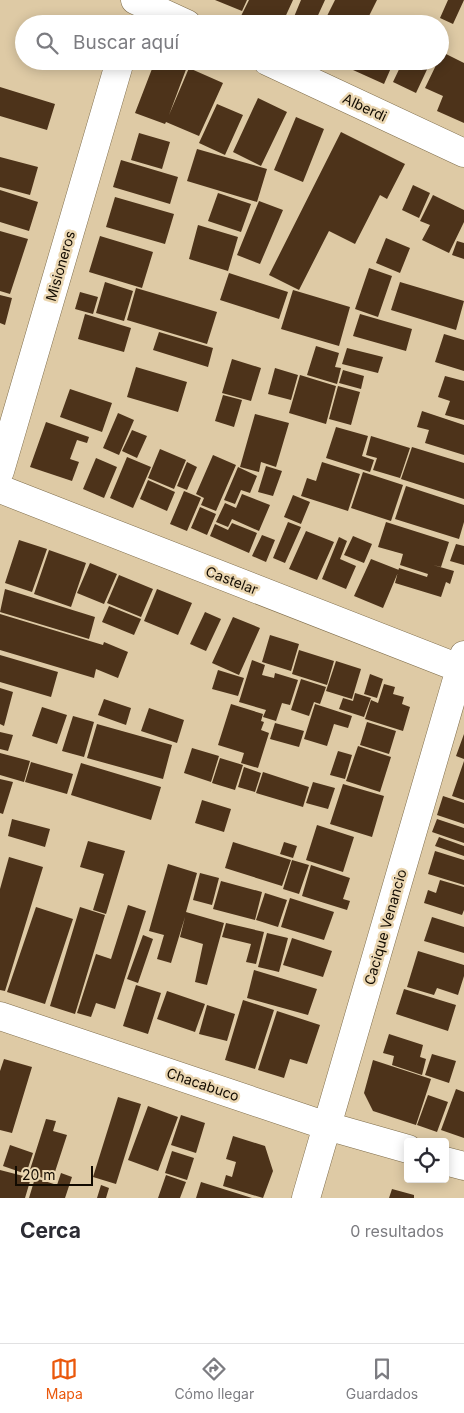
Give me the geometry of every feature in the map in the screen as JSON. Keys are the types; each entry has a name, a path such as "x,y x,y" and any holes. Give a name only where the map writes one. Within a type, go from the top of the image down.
{"street":[{"path":"135,6 161,15"},
{"name":"Misioneros","path":"0,471 117,70"},
{"name":"Alberdi","path":"286,70 464,153"},
{"name":"Castelar","path":"0,489 463,665"},
{"name":"Cacique Venancio","path":"306,1198 463,665"},
{"name":"Chacabuco","path":"0,1016 327,1126 404,1149"},
{"path":"449,1161 464,1166"}],"building":[{"path":"215,0 247,0 242,11"},
{"path":"249,0 293,0 286,15 242,15"},
{"path":"301,0 325,0 318,15 295,15"},
{"path":"335,0 377,0 370,15 328,15"},
{"path":"448,0 464,0 453,24 449,22 449,15 441,15"},
{"path":"449,56 464,63 464,123 437,111 443,96 425,88 434,70 449,70"},
{"path":"152,70 186,70 169,115 188,70 194,70 223,83 199,136 166,122 165,124 135,113"},
{"path":"353,70 390,70 384,84"},
{"path":"399,70 427,70 416,93 393,82"},
{"path":"0,87 55,104 47,130 0,116"},
{"path":"258,98 287,112 261,166 233,152"},
{"path":"217,104 243,115 225,155 199,143"},
{"path":"296,117 324,129 303,182 274,170"},
{"path":"341,132 405,164 387,199 380,195 355,244 329,231 299,290 269,275"},
{"path":"139,133 170,142 162,169 131,160"},
{"path":"197,149 267,169 257,202 187,181"},
{"path":"0,157 38,167 30,195 0,187"},
{"path":"121,160 178,177 170,204 113,187"},
{"path":"413,185 430,193 419,218 402,210"},
{"path":"0,190 38,202 29,231 0,222"},
{"path":"218,193 251,204 241,232 208,221"},
{"path":"433,195 464,210 464,222 449,253 422,240 430,225 420,221"},
{"path":"115,197 174,214 165,244 106,227"},
{"path":"259,201 283,210 260,264 237,255"},
{"path":"198,225 238,237 228,271 189,259"},
{"path":"0,231 28,239 10,294 0,291"},
{"path":"100,236 153,252 142,288 89,272"},
{"path":"386,238 410,248 400,273 376,263"},
{"path":"457,241 464,243 464,259 452,255"},
{"path":"369,268 392,276 378,317 355,309"},
{"path":"229,273 288,292 279,319 220,300"},
{"path":"105,282 133,291 124,321 96,313"},
{"path":"400,282 464,301 456,330 391,310"},
{"path":"136,288 217,312 207,344 127,320"},
{"path":"293,290 350,307 339,346 281,329"},
{"path":"80,292 98,297 93,314 75,309"},
{"path":"0,295 12,298 5,325 0,323"},
{"path":"85,314 131,328 124,352 78,339"},
{"path":"360,314 412,329 406,351 353,336"},
{"path":"159,332 213,348 208,367 153,350"},
{"path":"444,334 464,340 464,371 435,362"},
{"path":"316,346 339,353 335,367 341,368 337,384 307,375"},
{"path":"347,348 383,357 378,373 342,364"},
{"path":"232,359 261,368 251,401 222,393"},
{"path":"136,367 187,382 178,412 127,397"},
{"path":"275,368 298,375 291,400 268,394"},
{"path":"343,370 364,376 361,389 339,383"},
{"path":"300,375 336,386 326,424 289,413"},
{"path":"445,376 464,381 464,420 445,415 450,401 438,397"},
{"path":"338,386 360,392 351,425 329,419"},
{"path":"70,389 112,403 102,432 60,417"},
{"path":"223,395 242,400 234,427 215,421"},
{"path":"422,411 464,425 464,455 425,443 429,430 417,427"},
{"path":"118,413 134,420 119,455 103,448"},
{"path":"255,414 289,423 276,467 261,462 259,472 240,467"},
{"path":"46,422 89,437 87,443 77,440 70,459 79,462 72,481 30,467"},
{"path":"336,427 368,436 362,456 374,460 370,472 326,458"},
{"path":"132,430 147,436 137,458 122,451"},
{"path":"371,436 410,448 400,478 373,470 377,458 366,455"},
{"path":"412,447 464,463 464,499 401,479"},
{"path":"160,449 186,460 174,489 148,478"},
{"path":"213,455 236,465 216,511 201,505 204,498 196,494"},
{"path":"127,457 151,467 133,508 110,498"},
{"path":"96,458 117,467 104,498 83,489"},
{"path":"187,462 197,467 187,490 177,486"},
{"path":"322,462 360,474 348,511 301,496 307,478 316,481"},
{"path":"266,466 282,471 273,496 258,492"},
{"path":"238,467 257,476 250,493 241,490 235,504 224,500"},
{"path":"363,472 403,485 391,521 351,508"},
{"path":"148,480 175,492 167,511 140,499"},
{"path":"406,486 464,505 464,522 459,539 395,519"},
{"path":"184,491 201,498 187,531 170,524"},
{"path":"242,494 270,505 259,531 232,519 228,527 216,522 225,503 236,508"},
{"path":"293,495 310,502 301,524 284,517"},
{"path":"200,507 216,514 207,535 191,528"},
{"path":"288,522 301,527 285,563 273,558"},
{"path":"386,522 449,542 441,567 433,565 454,571 450,584 446,582 441,597 395,583 399,568 427,577 428,574 400,565 403,554 378,547"},
{"path":"232,523 257,533 249,553 210,536 215,524 228,530"},
{"path":"306,531 334,542 317,580 289,569"},
{"path":"262,535 275,540 266,562 252,556"},
{"path":"353,536 372,544 364,563 344,555"},
{"path":"339,537 347,541 340,559 356,566 346,589 322,579"},
{"path":"19,540 47,549 32,592 5,583"},
{"path":"456,544 464,546 464,565 450,561"},
{"path":"49,550 86,563 71,607 34,594"},
{"path":"371,559 399,570 383,608 354,596"},
{"path":"90,563 117,574 104,604 77,593"},
{"path":"119,575 153,589 141,617 107,603"},
{"path":"5,589 95,617 89,639 0,612"},
{"path":"157,589 192,603 178,635 144,621"},
{"path":"109,606 141,619 134,635 102,622"},
{"path":"205,612 221,619 206,651 190,644"},
{"path":"0,614 103,645 104,642 128,652 118,678 96,669 94,678 0,650"},
{"path":"233,617 260,628 239,675 212,663"},
{"path":"270,635 299,644 291,671 262,662"},
{"path":"299,650 334,661 327,685 292,674"},
{"path":"0,655 58,672 51,697 0,682"},
{"path":"252,660 265,665 262,675 274,678 275,673 298,680 290,705 282,703 276,721 263,717 266,710 239,702"},
{"path":"336,661 361,669 352,699 326,691"},
{"path":"218,670 244,678 238,696 212,689"},
{"path":"370,674 383,679 377,698 364,694"},
{"path":"301,679 326,687 320,704 314,702 309,716 291,710"},
{"path":"384,684 395,687 393,694 404,697 402,704 410,707 403,731 365,719 371,700 378,703"},
{"path":"0,688 13,692 4,726 0,724"},
{"path":"355,693 371,698 364,717 339,709 343,698 353,701"},
{"path":"104,699 131,708 126,725 98,715"},
{"path":"231,704 263,714 261,721 264,722 261,730 269,733 258,768 241,763 244,753 218,745"},
{"path":"315,704 352,716 348,728 334,724 327,746 304,739"},
{"path":"42,707 67,715 57,744 32,736"},
{"path":"149,708 184,720 177,743 141,731"},
{"path":"73,716 94,722 84,757 62,751"},
{"path":"367,722 396,731 389,754 360,745"},
{"path":"275,723 304,731 299,747 270,739"},
{"path":"97,724 172,745 163,779 87,758"},
{"path":"0,732 13,735 8,751 0,749"},
{"path":"464,734 464,759 456,756"},
{"path":"358,746 391,757 380,792 346,781"},
{"path":"192,748 219,756 211,782 184,773"},
{"path":"338,751 352,755 345,779 330,775"},
{"path":"0,753 30,761 24,782 0,775"},
{"path":"220,758 243,765 235,790 212,783"},
{"path":"464,761 464,800 452,796"},
{"path":"31,762 73,774 67,794 25,782"},
{"path":"81,763 161,787 151,820 71,795"},
{"path":"244,767 261,773 255,792 238,787"},
{"path":"263,772 309,787 303,807 256,793"},
{"path":"0,779 13,782 3,814 0,813"},
{"path":"313,782 335,788 328,809 306,803"},
{"path":"343,784 384,796 372,837 330,824"},
{"path":"443,796 464,803 464,824 437,815"},
{"path":"202,800 231,809 224,832 195,823"},
{"path":"12,819 50,829 45,847 8,836"},
{"path":"437,819 464,828 464,843 432,832"},
{"path":"317,825 354,837 343,872 306,860"},
{"path":"439,837 464,846 464,856 435,846"},
{"path":"88,841 125,851 106,914 93,910 104,874 80,867"},
{"path":"233,842 291,860 282,886 225,868"},
{"path":"284,842 297,846 293,858 280,854"},
{"path":"435,851 464,860 464,885 428,874"},
{"path":"9,857 43,867 5,991 0,990 0,889"},
{"path":"292,860 309,865 299,894 283,889"},
{"path":"168,864 197,873 186,912 224,923 207,985 195,982 203,944 180,937 185,917 171,963 157,959 164,935 149,931"},
{"path":"311,865 350,878 343,899 350,901 347,910 302,896"},
{"path":"200,873 219,878 212,905 193,900"},
{"path":"440,880 464,887 464,910 462,915 424,903 428,890 436,893"},
{"path":"221,881 262,892 255,920 213,909"},
{"path":"265,893 287,900 278,927 256,920"},
{"path":"290,898 334,912 324,940 281,927"},
{"path":"128,905 146,911 115,1009 96,1003 91,1017 77,1013 96,954 111,959"},
{"path":"36,907 73,919 45,1004 7,992"},
{"path":"80,907 105,915 75,1014 50,1006"},
{"path":"432,917 464,927 464,953 424,941"},
{"path":"226,923 264,932 256,964 246,962 251,944 222,937"},
{"path":"267,933 288,938 279,972 258,967"},
{"path":"143,935 153,939 138,983 127,979"},
{"path":"292,938 332,951 323,977 283,965"},
{"path":"418,951 464,965 464,976 458,995 437,988 434,995 407,987"},
{"path":"254,970 317,989 308,1015 247,998"},
{"path":"136,985 161,993 148,1034 123,1026"},
{"path":"404,989 456,1005 448,1031 396,1014"},
{"path":"167,991 205,1004 195,1032 157,1019"},
{"path":"243,1000 274,1010 255,1069 225,1060"},
{"path":"207,1005 235,1014 227,1041 199,1034"},
{"path":"277,1011 320,1025 307,1064 290,1059 284,1078 258,1070"},
{"path":"389,1034 423,1045 420,1057 426,1059 422,1075 392,1065 394,1056 383,1053"},
{"path":"432,1054 456,1061 449,1083 425,1075"},
{"path":"4,1059 32,1067 12,1133 0,1130 0,1071"},
{"path":"373,1060 431,1079 416,1125 373,1111 364,1093"},
{"path":"456,1089 464,1092 464,1138 441,1130"},
{"path":"428,1095 448,1102 437,1132 417,1125"},
{"path":"118,1097 141,1104 116,1184 93,1177"},
{"path":"148,1106 178,1117 158,1171 128,1160"},
{"path":"181,1115 205,1123 196,1153 171,1145"},
{"path":"46,1119 56,1121 53,1131 67,1135 52,1181 29,1173"},
{"path":"233,1136 265,1146 273,1171 263,1198 223,1186 226,1175 232,1177 236,1162 226,1159"},
{"path":"10,1145 33,1153 26,1174 3,1166"},
{"path":"172,1151 194,1158 187,1180 165,1173"},
{"path":"0,1170 31,1178 25,1198 0,1198"},
{"path":"61,1173 72,1177 65,1198 29,1198 35,1178 57,1185"},
{"path":"166,1175 186,1182 180,1198 158,1198"},
{"path":"201,1182 252,1198 196,1198"},
{"path":"101,1185 109,1188 106,1198 97,1198"},
{"path":"392,1189 414,1195 414,1198 389,1198"}]}
